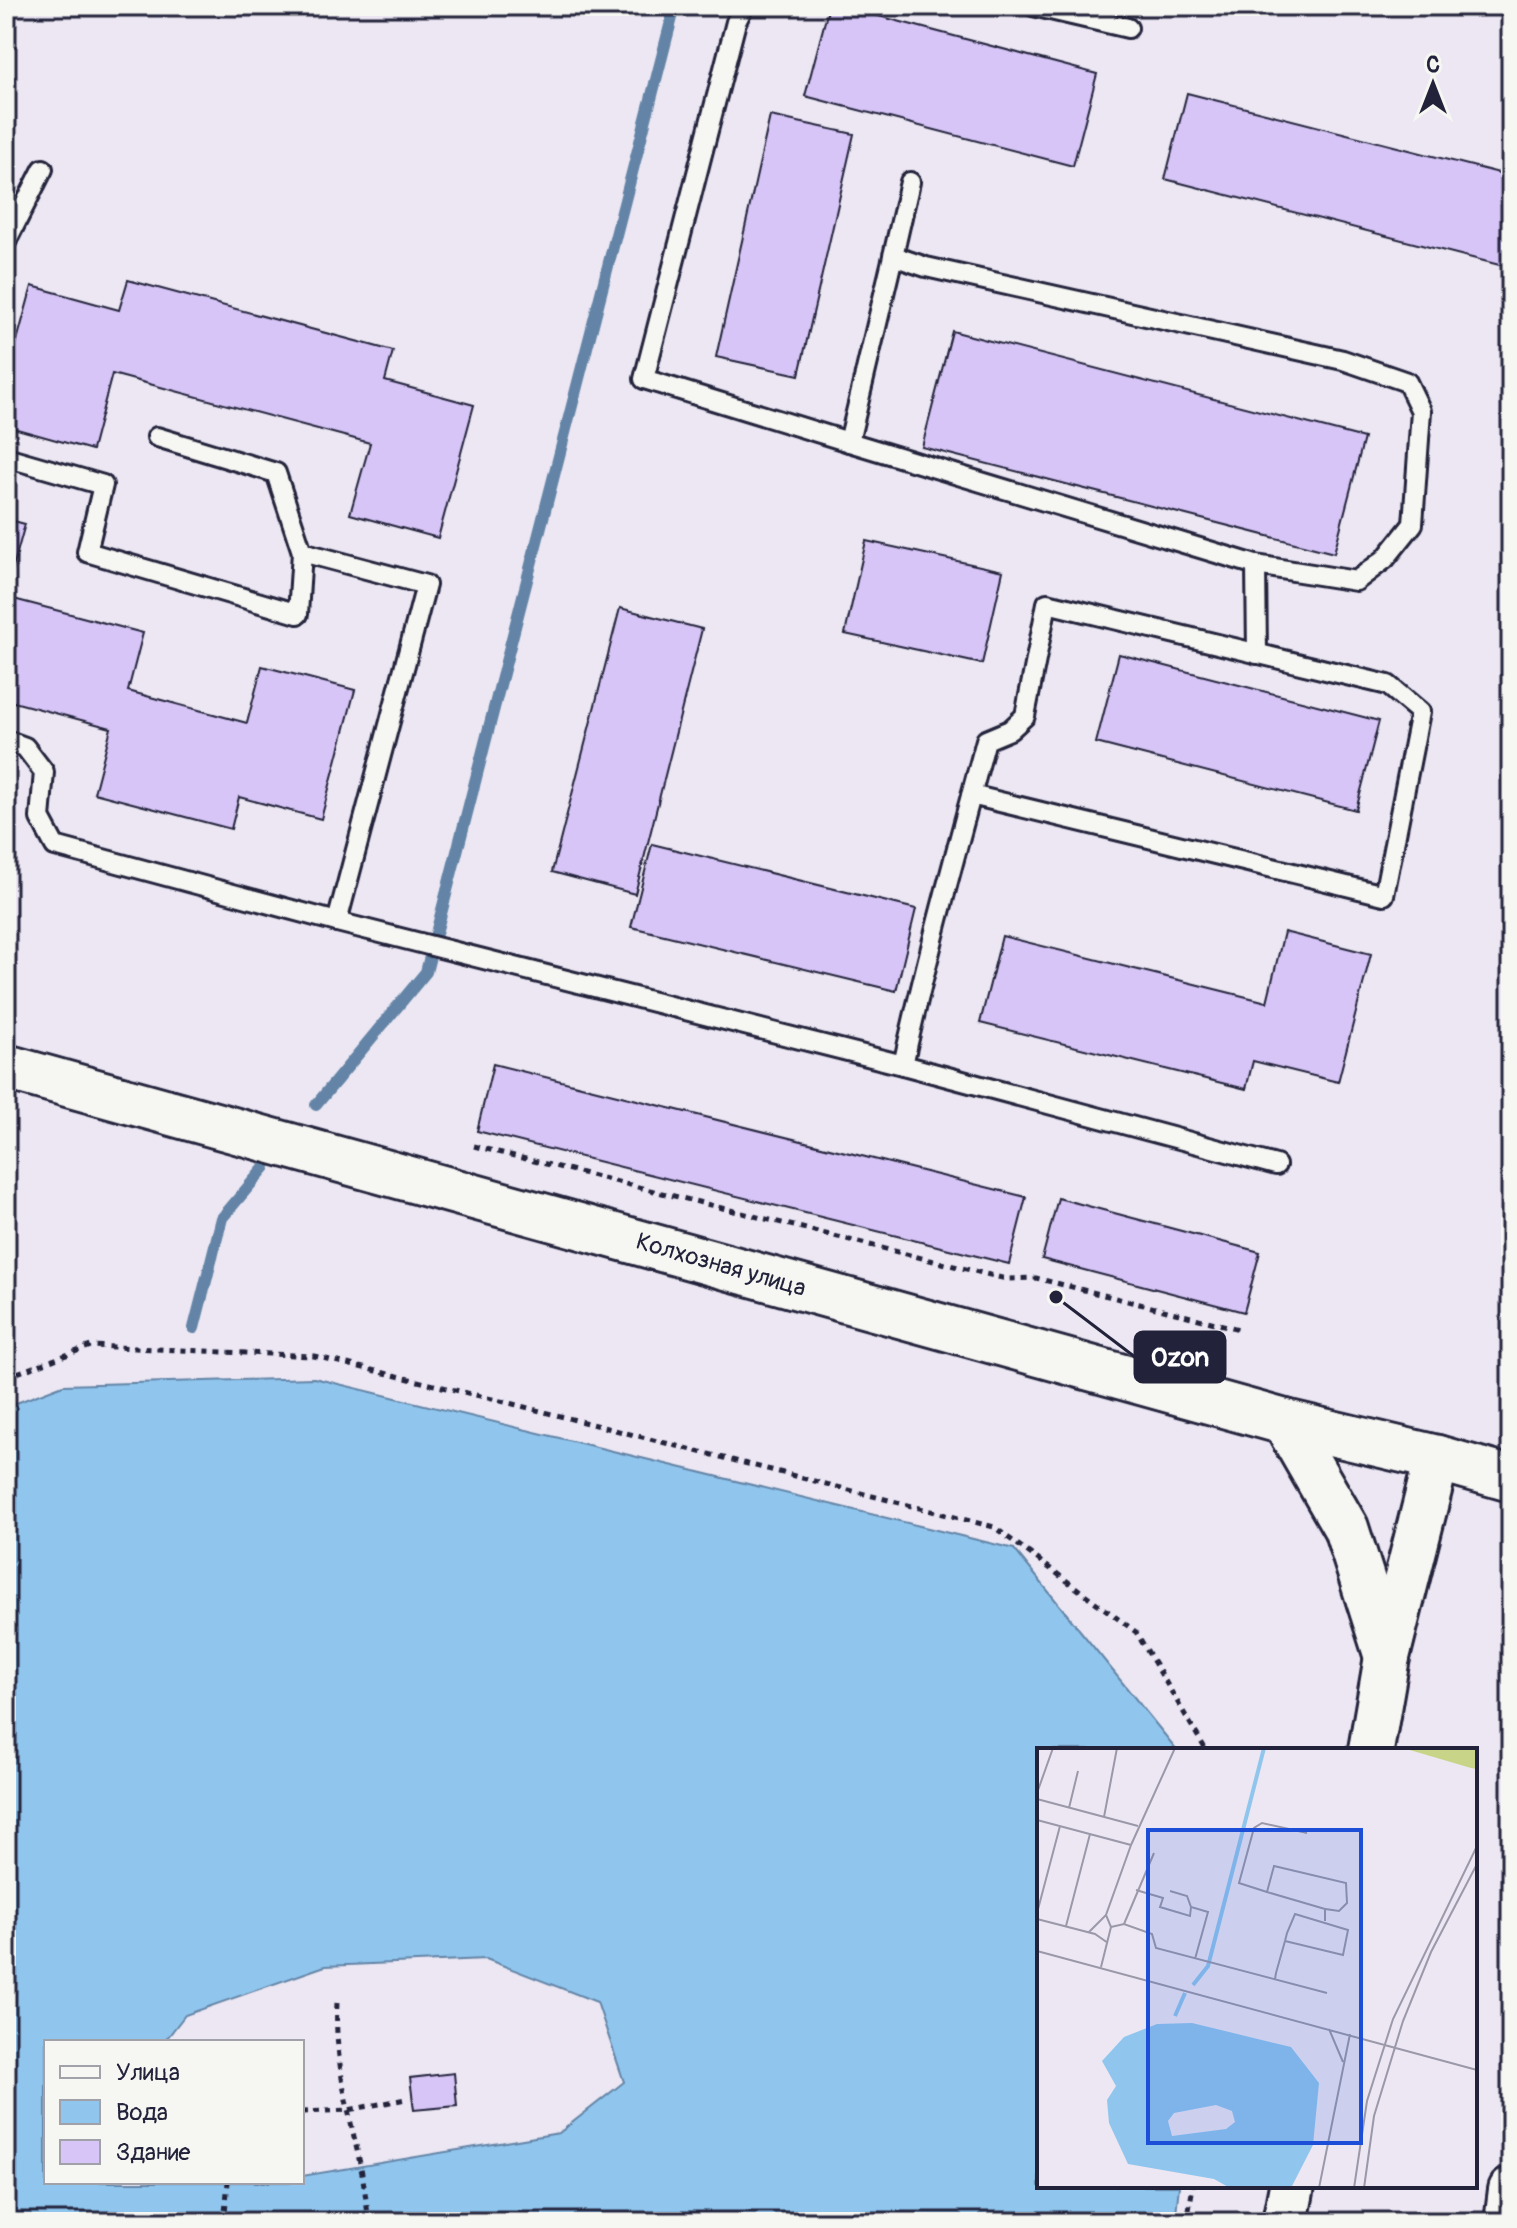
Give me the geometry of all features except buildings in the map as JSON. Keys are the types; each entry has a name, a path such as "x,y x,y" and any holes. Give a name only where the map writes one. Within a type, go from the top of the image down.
{"main road":[{"name":"Колхозная улица","path":"6,1067 1285,1422 1511,1479"},
{"path":"1285,1422 1346,1528 1387,1657"},
{"path":"1371,1748 1387,1657 1437,1458"},
{"path":"1285,2222 1292,2188"},
{"path":"1507,2222 1511,2190"}],"lane":[{"path":"744,6 736,22 644,379 1256,565 1356,581 1385,559 1413,524 1421,411 1407,382 1343,360 926,267 893,256"},
{"path":"1033,6 1128,28"},
{"path":"6,242 43,169"},
{"path":"849,442 910,182"},
{"path":"6,457 103,485 87,552 298,614 302,552 276,473 157,437"},
{"path":"302,552 426,585 337,922"},
{"path":"1256,565 1257,654"},
{"path":"903,1065 971,795 986,740 1010,730 1025,716 1047,603 1388,685 1420,712 1384,895 971,795"},
{"path":"6,740 25,747 44,772 40,818 55,846 337,922 903,1065 1276,1165"}],"path":[{"path":"474,1146 1006,1279 1036,1278 1239,1329"},
{"path":"6,1377 91,1346 314,1356 994,1527 1136,1632 1205,1748"},
{"path":"337,2003 336,2026 348,2110 369,2222"},
{"path":"304,2112 348,2110 406,2099"},
{"path":"224,2222 228,2184"},
{"path":"1187,2222 1193,2188"}],"water":[{"path":"314,1378 1014,1549 1175,1748 1037,1748 1037,2188 1179,2188 1175,2222 6,2222 6,1407 63,1385","holes":["486,1959 597,2002 624,2082 559,2133 304,2176 304,2184 44,2184 44,2040 166,2040 185,2015 325,1966"]}],"waterway":[{"path":"316,1105 426,972 675,6"},
{"path":"194,1328 222,1218 265,1167"}],"place":[{"name":"Ozon","path":"1056,1297"}]}
